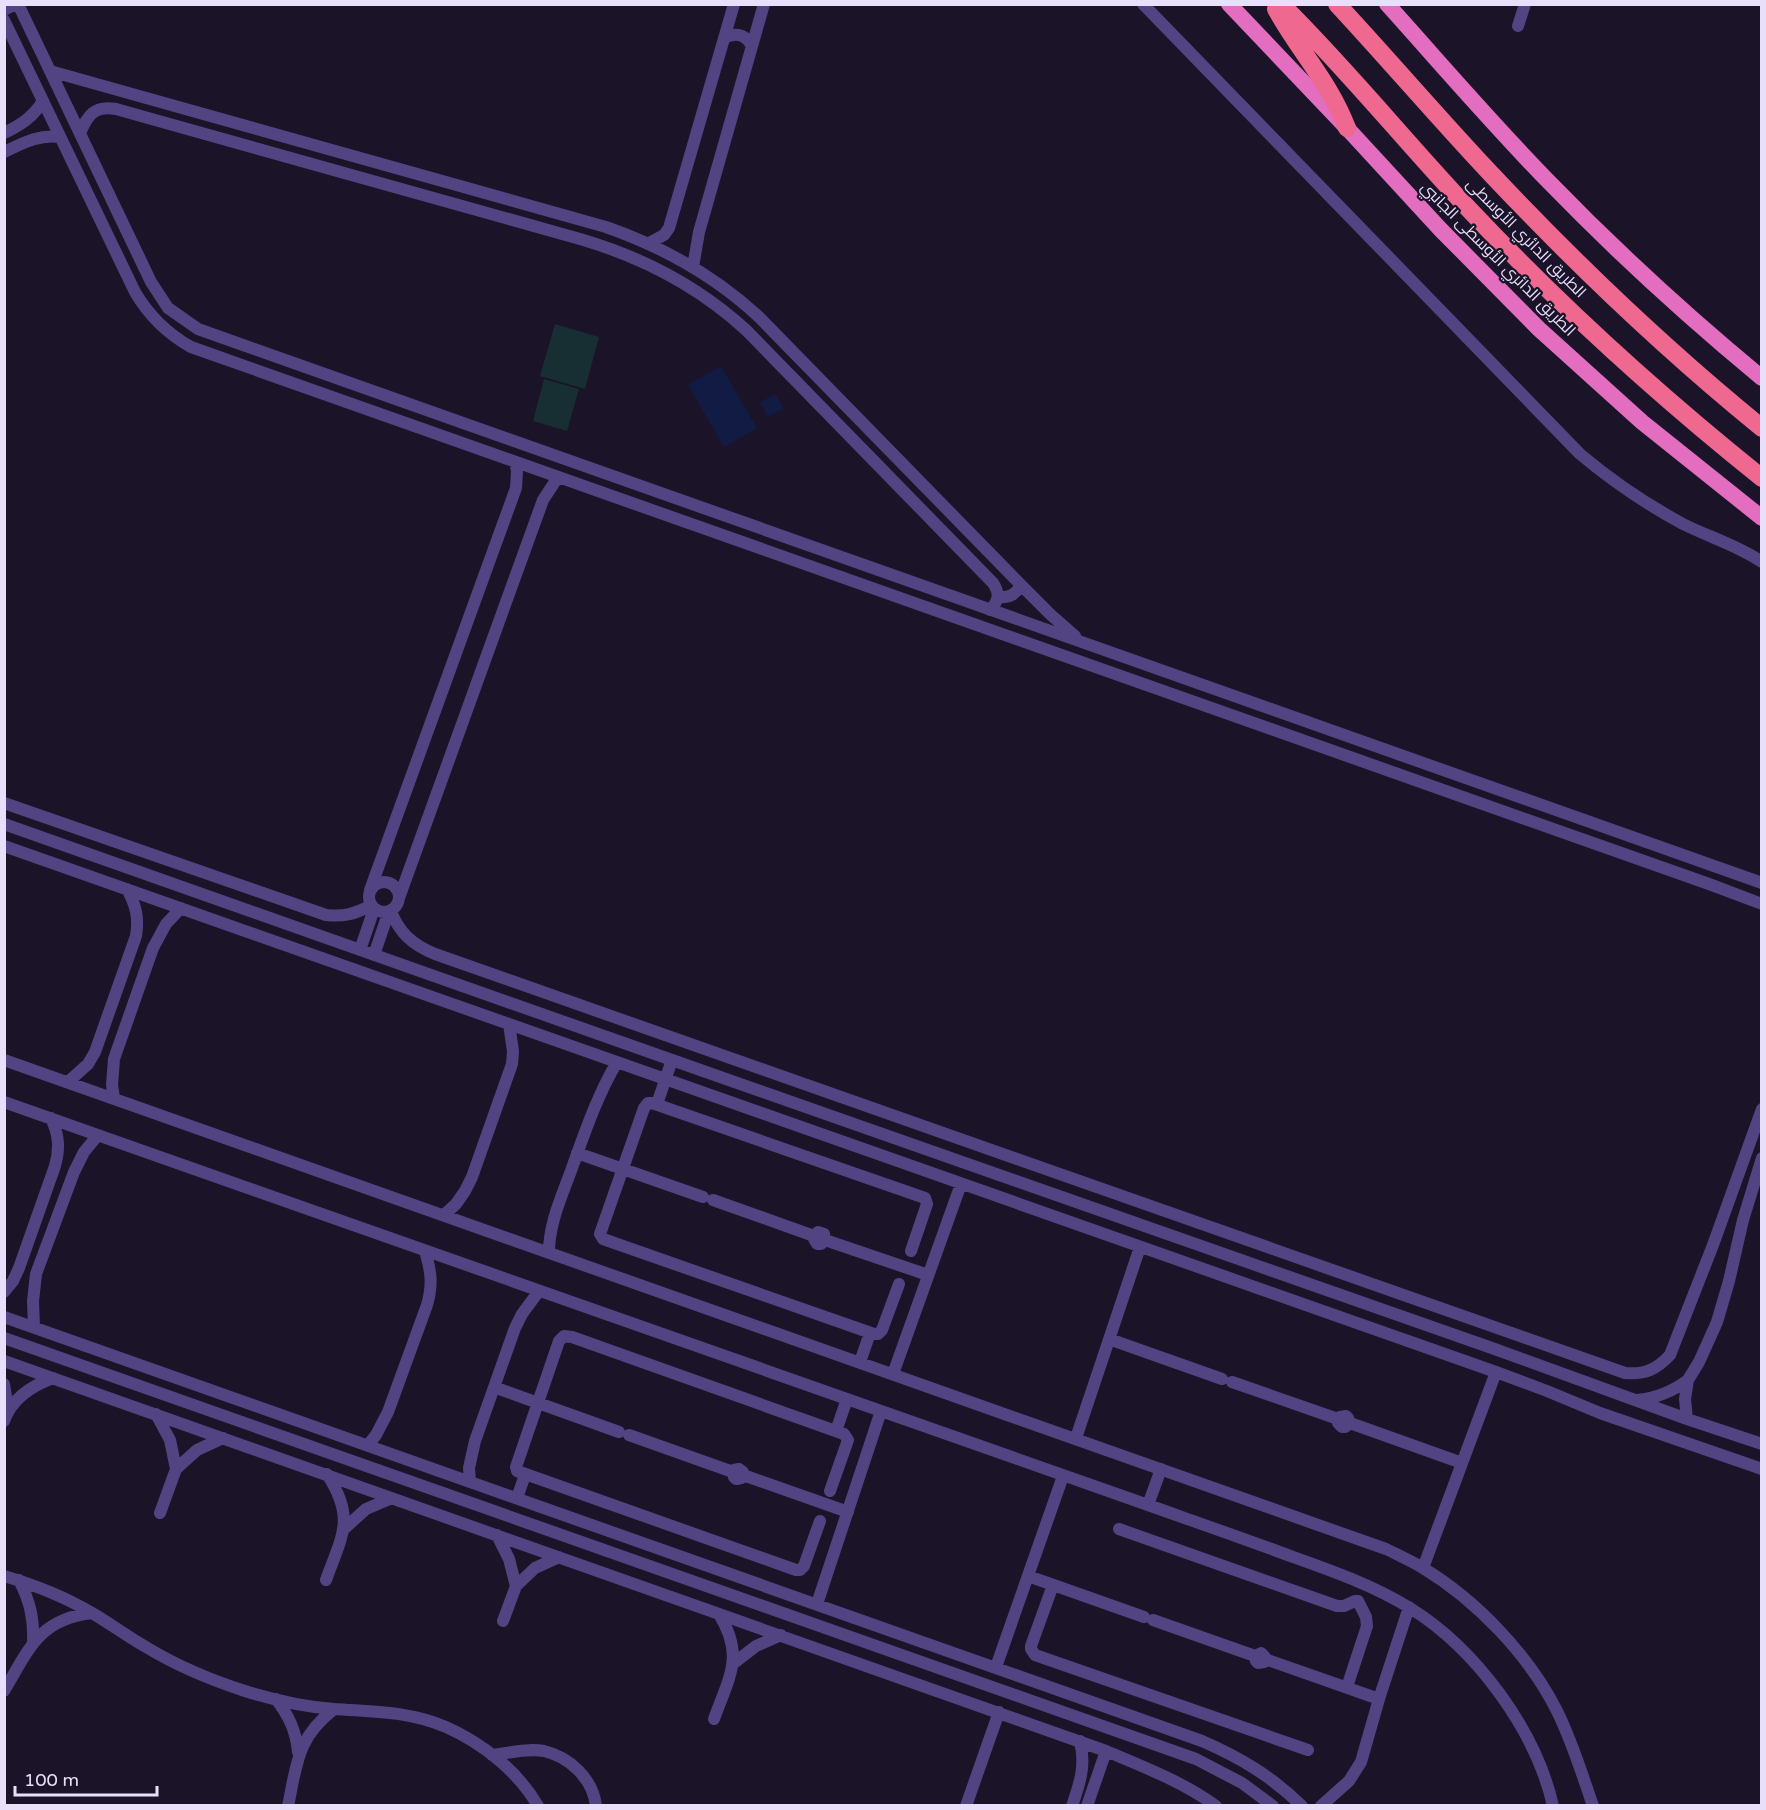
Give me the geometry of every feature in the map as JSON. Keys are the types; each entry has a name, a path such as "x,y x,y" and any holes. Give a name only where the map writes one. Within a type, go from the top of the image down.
{"highway":[{"name":"الطريق الدائري الأوسطى الجانبي","path":"1229,4 1465,255 1548,336 1642,422 1761,518"},
{"path":"1274,4 1293,37 1327,85 1347,128"},
{"name":"الطريق الدائري الأوسطى","path":"1281,4 1322,45 1464,204 1528,270 1663,396 1761,478"},
{"name":"الطريق الدائري الأوسطى","path":"1337,4 1461,142 1556,241 1663,343 1761,428"},
{"path":"1387,4 1487,117 1581,214 1670,299 1761,378"}],"street":[{"path":"4,10 17,4 159,296 178,316 208,333 1761,883"},
{"path":"649,243 664,235 669,228 734,4"},
{"path":"693,267 699,232 764,4"},
{"path":"1143,4 1580,454 1620,485 1663,513 1738,548 1761,562"},
{"path":"1518,26 1525,4"},
{"path":"4,20 144,307 168,333 184,343 201,351 1761,904"},
{"path":"724,38 737,34 749,40 752,46"},
{"path":"50,71 585,220 649,243 693,267 731,293 759,317 1062,626 1088,645"},
{"path":"4,133 30,118 43,101"},
{"path":"80,134 84,124 99,108 116,109 580,238 621,252 663,271 701,294 746,330 993,583 998,597 996,605 990,610"},
{"path":"4,152 38,137 49,135 60,137"},
{"path":"201,351 208,333"},
{"path":"360,950 372,907 369,900 370,890 516,488 515,462"},
{"path":"4,802 314,912 337,917 372,907 384,912 390,911 395,908 399,898 543,500 558,477"},
{"path":"720,535 727,517"},
{"path":"998,597 1012,596 1021,585"},
{"path":"1258,725 1264,707"},
{"path":"4,824 1761,1444"},
{"path":"4,846 1496,1372 1600,1413 1761,1469"},
{"path":"370,890 378,883 388,882 396,888 399,898"},
{"path":"68,1082 84,1069 95,1052 136,936 137,911 127,889"},
{"path":"114,1098 112,1079 114,1059 146,967 159,933 181,908"},
{"path":"374,955 390,911"},
{"path":"390,911 395,923 407,938 435,954 1625,1374 1650,1371 1661,1365 1670,1355 1761,1109"},
{"path":"444,1215 465,1191 508,1077 513,1051 508,1024"},
{"path":"4,1060 1386,1549 1423,1568 1452,1588 1481,1613 1526,1662 1551,1701 1567,1734 1593,1806"},
{"path":"657,1104 672,1060"},
{"path":"549,1252 551,1228 602,1091 617,1062"},
{"path":"4,1102 1329,1569 1371,1587 1409,1607 1431,1622 1456,1644 1503,1698 1523,1730 1540,1766 1553,1806"},
{"path":"899,1284 878,1335 601,1238 600,1234 644,1108 648,1103 657,1104 925,1198 927,1204 910,1251"},
{"path":"4,1292 13,1281 19,1268 57,1160 59,1141 51,1118"},
{"path":"34,1327 33,1301 36,1274 74,1172 84,1152 98,1135"},
{"path":"578,1153 928,1275"},
{"path":"1687,1419 1685,1399 1688,1380 1708,1342 1720,1312 1761,1158"},
{"path":"893,1374 961,1184"},
{"path":"1058,1218 1065,1198"},
{"path":"1076,1438 1140,1247"},
{"path":"368,1445 388,1412 427,1305 431,1278 425,1251"},
{"path":"470,1481 471,1454 494,1387 522,1314 539,1291"},
{"path":"4,1317 1147,1720 1232,1754 1273,1780 1302,1806"},
{"path":"860,1362 870,1333"},
{"path":"820,1521 804,1566 796,1570 517,1471 516,1467 560,1341 564,1336 568,1336 846,1435 848,1440 830,1491"},
{"path":"4,1338 1196,1759 1222,1771 1273,1806"},
{"path":"1109,1339 1462,1463"},
{"path":"65,1359 73,1354 75,1349 71,1340"},
{"path":"1481,1367 1489,1347"},
{"path":"106,1374 103,1365 108,1357 113,1355"},
{"path":"4,1361 1080,1741 1166,1776 1216,1806"},
{"path":"1423,1568 1496,1372"},
{"path":"6,1415 28,1390 53,1378"},
{"path":"1636,1400 1664,1395 1677,1389 1688,1380"},
{"path":"4,1384 6,1415"},
{"path":"494,1387 848,1512"},
{"path":"836,1431 847,1399"},
{"path":"817,1604 881,1411"},
{"path":"156,1414 170,1440 176,1469"},
{"path":"160,1513 176,1469 197,1450 223,1438"},
{"path":"1148,1505 1161,1469"},
{"path":"326,1580 345,1528 340,1500 327,1474"},
{"path":"517,1498 525,1475"},
{"path":"996,1667 1063,1476"},
{"path":"345,1528 366,1509 392,1498"},
{"path":"1119,1529 1340,1606 1358,1601 1366,1617 1367,1626 1347,1688"},
{"path":"497,1534 509,1559 516,1586"},
{"path":"503,1621 516,1586 535,1568 560,1557"},
{"path":"4,1576 69,1600 145,1647 180,1666 220,1682 276,1699 334,1709 393,1713 420,1718 446,1727 492,1755 514,1775 538,1806"},
{"path":"1028,1576 1379,1699"},
{"path":"19,1580 32,1610 33,1643"},
{"path":"1053,1585 1031,1646 1035,1655 1308,1750"},
{"path":"1321,1806 1349,1780 1361,1762 1409,1607"},
{"path":"4,1691 33,1643 45,1630 75,1615 92,1613"},
{"path":"714,1719 734,1663 731,1637 719,1614"},
{"path":"734,1663 756,1646 781,1635"},
{"path":"276,1699 292,1724 297,1739 298,1754 288,1806"},
{"path":"298,1754 313,1728 334,1709"},
{"path":"966,1806 999,1712"},
{"path":"1140,1739 1147,1720"},
{"path":"1072,1806 1082,1777 1080,1741"},
{"path":"492,1755 543,1751 561,1757 576,1767 588,1781 596,1806"},
{"path":"1087,1806 1106,1751"}],"green space":[{"path":"555,324 599,337 585,389 540,376"},
{"path":"544,379 579,389 567,431 533,421"}],"water":[{"path":"721,366 757,428 724,447 688,385"},
{"path":"775,394 784,408 768,417 760,402"}]}
